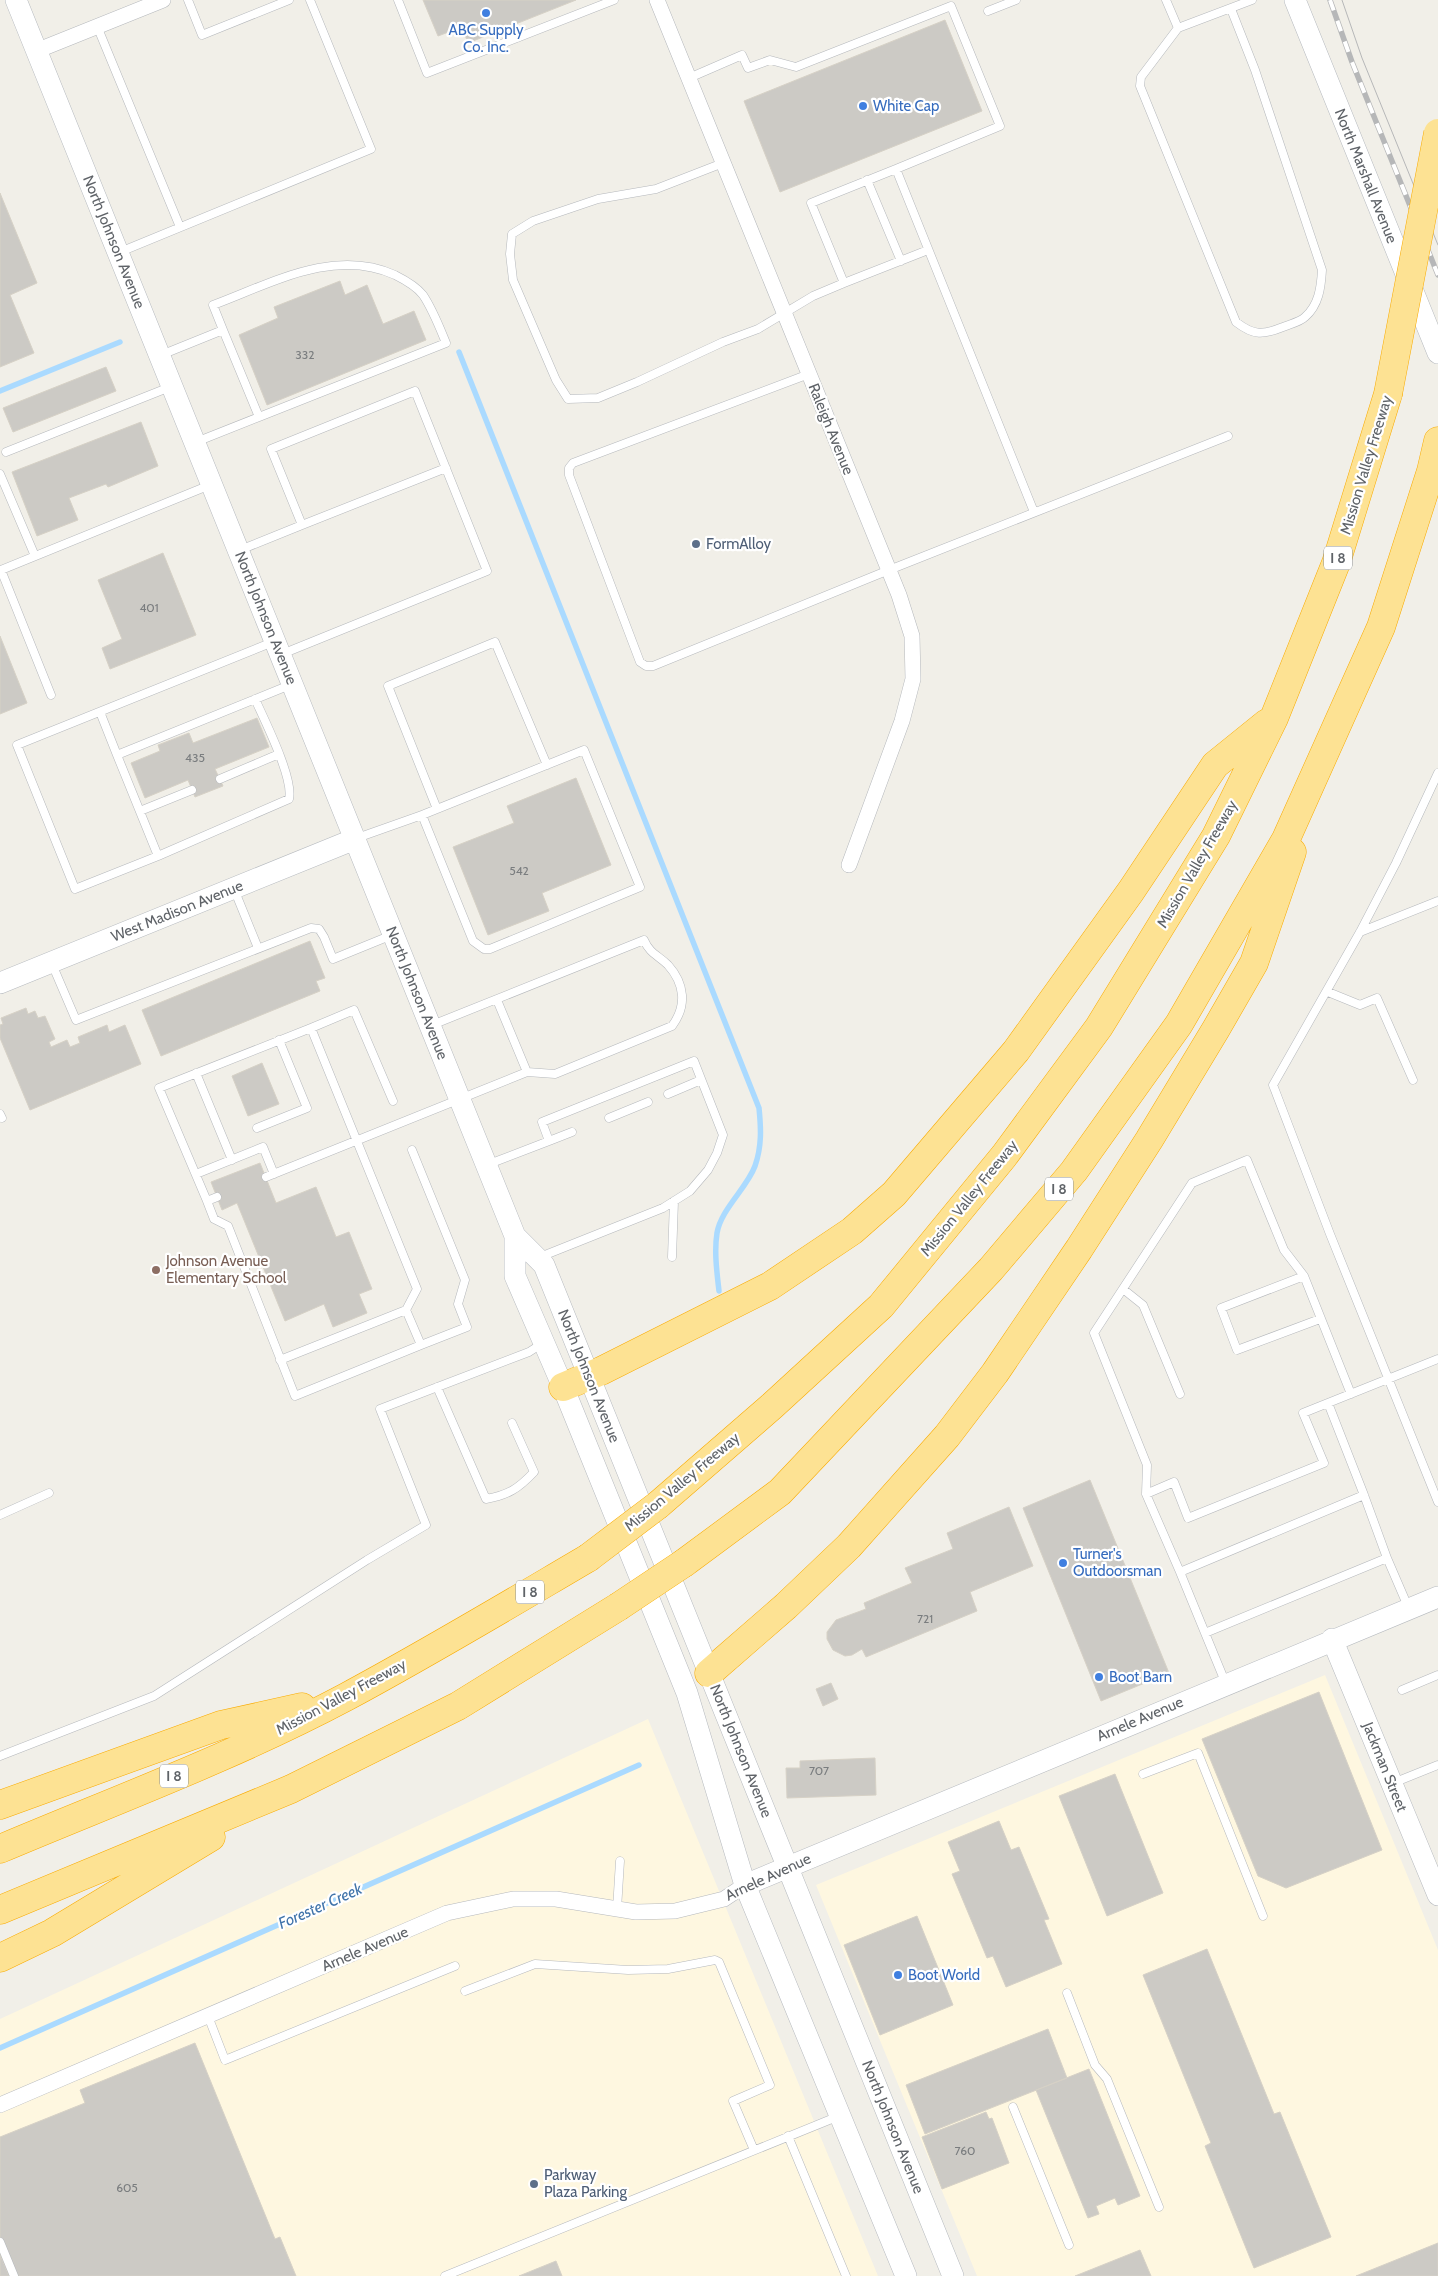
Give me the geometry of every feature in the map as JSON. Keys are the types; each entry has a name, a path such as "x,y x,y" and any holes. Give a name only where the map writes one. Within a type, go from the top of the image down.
{"highway":[{"name":"Mission Valley Freeway","path":"0,1849 252,1743 345,1698 473,1626 588,1558 658,1505 772,1406 881,1306 1004,1156 1099,1027 1216,836 1274,718 1336,563 1388,394 1438,130"},
{"name":"I 8","path":"0,1910 291,1790 458,1706 618,1607 684,1563 780,1492 991,1269 1074,1171 1179,1024 1286,839 1382,627 1431,470 1438,441"},
{"path":"563,1388 770,1286 852,1231 894,1194 1016,1051 1131,891 1215,765 1274,718"},
{"path":"709,1673 786,1606 842,1553 905,1486 947,1436 995,1372 1079,1249 1149,1140 1254,963 1333,735"},
{"path":"0,1805 221,1725 345,1698"},
{"path":"0,1958 52,1933 291,1790"}],"main road":[{"name":"North Johnson Avenue","path":"16,0 515,1236 544,1265 952,2276"},
{"name":"North Marshall Avenue","path":"1295,0 1438,353"},
{"name":"West Madison Avenue","path":"0,984 355,839"},
{"name":"North Johnson Avenue","path":"515,1236 515,1276 563,1388 687,1693 744,1885 906,2276"},
{"name":"Arnele Avenue","path":"744,1885 1332,1639 1438,1597"},
{"name":"Jackman Street","path":"1332,1639 1438,1895"}],"street":[{"path":"36,51 162,0"},
{"name":"Raleigh Avenue","path":"657,0 889,570 912,636 913,679 902,721 849,865"},
{"name":"Arnele Avenue","path":"0,2105 447,1913 513,1899 556,1899 636,1912 675,1911 724,1899 744,1885"}],"lane":[{"path":"188,0 202,35 276,2 289,0"},
{"path":"118,252 371,149 310,0"},
{"path":"398,0 427,73 614,0"},
{"path":"988,11 1016,0"},
{"path":"1166,0 1178,28"},
{"path":"1231,9 1255,70 1322,270 1322,288 1316,302 1305,318 1266,334 1248,331 1236,322 1140,86 1141,78 1178,28 1252,0"},
{"path":"689,78 742,56 748,68 770,60 796,67 951,6 1000,126 811,203 844,283"},
{"path":"97,26 180,227"},
{"path":"723,164 656,189 598,199 532,221 512,234 510,254 513,280 556,380 568,399 598,398 758,329 813,296 928,250"},
{"path":"896,169 1034,512"},
{"path":"867,180 901,261"},
{"path":"194,442 259,417 446,343 437,321 422,294 408,281 386,271 361,265 335,264 310,269 213,305 259,417"},
{"path":"159,356 223,330"},
{"path":"809,374 573,463 569,468 569,475 640,662 646,666 653,666 1228,436"},
{"path":"6,452 172,386"},
{"path":"256,699 291,792 289,799 158,856 76,889 17,745 100,712 487,571 415,391 271,449 302,525"},
{"path":"238,551 446,468"},
{"path":"0,474 34,556"},
{"path":"51,695 1,568 212,485"},
{"path":"437,809 388,686 495,642 547,765"},
{"path":"117,755 292,684"},
{"path":"100,712 158,856"},
{"path":"355,839 422,815 584,750 640,887 490,949 484,949 473,941 422,815"},
{"path":"220,779 278,754"},
{"path":"1438,773 1396,863 1360,932 1328,992 1273,1085 1438,1502"},
{"path":"140,811 192,790"},
{"path":"234,888 258,948"},
{"path":"1360,932 1438,901"},
{"path":"51,963 76,1020 311,928 319,929 333,959 393,934"},
{"path":"196,1174 263,1147 270,1176 527,1072 555,1074 672,1026 679,1016 682,1007 681,986 668,966 649,950 644,940 430,1026"},
{"path":"1328,992 1360,1005 1377,998 1413,1080"},
{"path":"497,1000 527,1072"},
{"path":"393,1101 354,1010 160,1088 214,1219 228,1226 295,1396 467,1327 458,1304 465,1280 412,1150"},
{"path":"280,1360 406,1310 417,1289 310,1028"},
{"path":"257,1128 307,1108 279,1040"},
{"path":"536,1259 674,1202 690,1191 708,1170 717,1153 723,1135 694,1061 542,1122 549,1141"},
{"path":"196,1073 232,1160"},
{"path":"668,1094 701,1080"},
{"path":"609,1118 648,1102"},
{"path":"486,1165 572,1132"},
{"path":"1226,1684 1146,1494 1147,1465 1094,1333 1192,1183 1247,1160 1284,1250 1304,1276 1351,1394"},
{"path":"207,1201 217,1197"},
{"path":"672,1257 674,1202"},
{"path":"1304,1276 1221,1308 1237,1350 1320,1319"},
{"path":"1123,1288 1144,1305 1180,1394"},
{"path":"406,1310 421,1345"},
{"path":"0,1756 154,1696 367,1560 426,1525 380,1409 529,1352 544,1343"},
{"path":"1146,1494 1174,1482 1188,1518 1324,1463 1303,1413 1438,1358"},
{"path":"438,1387 486,1499 505,1496 534,1472 512,1423"},
{"path":"1328,1404 1408,1608"},
{"path":"0,1514 49,1493"},
{"path":"1180,1572 1364,1496"},
{"path":"1205,1632 1387,1558"},
{"path":"1402,1690 1438,1675"},
{"path":"1143,1774 1198,1753 1263,1916"},
{"path":"1392,1783 1438,1765"},
{"path":"617,1909 620,1861"},
{"path":"464,1991 536,1964 636,1970 668,1969 715,1960 719,1962 770,2085 733,2101 754,2150"},
{"path":"208,2016 226,2060 455,1966"},
{"path":"1067,1993 1095,2065 1107,2079 1159,2207"},
{"path":"1013,2107 1070,2245"},
{"path":"445,2276 839,2116"},
{"path":"788,2136 846,2276"},
{"path":"0,2242 14,2276"}],"shaded area":[{"path":"1325,1675 1438,1950 1438,2276 977,2276 816,1885"},
{"path":"648,1719 878,2276 0,2276 0,2019"}],"building":[{"name":"ABC Supply Co. Inc.","path":"423,0 576,0 468,43 462,27 438,36"},
{"name":"White Cap","path":"945,20 982,111 780,192 744,101"},
{"path":"0,193 37,283 10,295 34,353 0,367"},
{"path":"340,281 345,295 367,285 383,324 414,311 426,340 267,405 239,335 278,318 274,307"},
{"path":"106,367 116,391 13,432 3,408"},
{"path":"141,422 158,466 108,487 106,484 69,498 78,520 37,536 12,472"},
{"path":"163,553 196,635 110,669 102,648 122,639 98,580"},
{"path":"0,636 27,703 0,714"},
{"path":"257,718 269,747 215,769 223,786 195,797 188,780 145,798 131,763 160,751 158,745 189,733 193,743"},
{"path":"576,778 611,865 542,893 549,911 488,935 453,847 514,823 507,806"},
{"path":"310,941 325,978 316,981 320,991 161,1056 142,1010"},
{"path":"26,1008 28,1014 35,1011 38,1018 45,1016 55,1039 49,1042 51,1047 67,1040 70,1047 80,1043 78,1037 107,1025 109,1032 125,1025 141,1064 30,1110 0,1038 0,1025 3,1024 1,1018"},
{"path":"262,1063 279,1104 248,1116 232,1076"},
{"path":"260,1163 276,1203 316,1187 336,1237 349,1232 372,1289 359,1294 367,1313 333,1327 324,1304 285,1321 237,1203 222,1210 211,1182"},
{"path":"1090,1480 1169,1673 1101,1701 1023,1508"},
{"path":"1009,1507 1033,1566 970,1592 977,1611 866,1657 862,1649 852,1655 845,1656 833,1650 827,1639 827,1632 836,1620 866,1609 864,1603 912,1583 905,1568 953,1549 947,1533"},
{"path":"831,1683 838,1699 823,1706 816,1689"},
{"path":"1319,1692 1382,1850 1286,1888 1258,1876 1202,1739"},
{"path":"875,1758 876,1795 787,1798 786,1768 800,1768 800,1761"},
{"path":"1115,1774 1163,1893 1107,1916 1059,1796"},
{"path":"999,1821 1011,1850 1019,1847 1049,1919 1044,1920 1062,1964 1006,1987 993,1956 987,1958 952,1874 960,1871 948,1842"},
{"name":"Boot World","path":"917,1916 953,2005 880,2035 844,1945"},
{"path":"1207,1949 1274,2114 1280,2112 1331,2237 1254,2268 1205,2146 1211,2143 1143,1975"},
{"path":"1048,2029 1067,2078 925,2134 906,2085"},
{"path":"195,2043 275,2239 280,2237 296,2276 16,2276 0,2237 0,2137 85,2103 80,2090"},
{"path":"1089,2069 1140,2196 1118,2205 1115,2198 1096,2206 1099,2214 1088,2218 1036,2090"},
{"path":"986,2112 989,2119 992,2118 1009,2163 942,2189 922,2137"},
{"path":"1438,2243 1438,2276 1356,2276"},
{"path":"1140,2250 1151,2276 1075,2276"},
{"path":"0,2254 9,2276 0,2276"},
{"path":"556,2261 562,2276 519,2276"}],"waterway":[{"path":"0,391 120,342"},
{"path":"459,352 759,1108 760,1137 755,1166 719,1224 717,1233 716,1255 719,1291"},
{"name":"Forester Creek","path":"0,2048 639,1765"}],"tram line":[{"path":"1342,0 1362,58 1438,245"}],"railway":[{"path":"1330,0 1352,62 1438,275"}],"place":[{"name":"ABC Supply Co. Inc.","path":"486,13"},
{"name":"White Cap","path":"863,106"},
{"name":"FormAlloy","path":"696,544"},
{"name":"Johnson Avenue Elementary School","path":"156,1270"},
{"name":"Turner's Outdoorsman","path":"1063,1563"},
{"name":"Boot Barn","path":"1099,1677"},
{"name":"Boot World","path":"898,1975"},
{"name":"Parkway Plaza Parking","path":"534,2184"}]}
